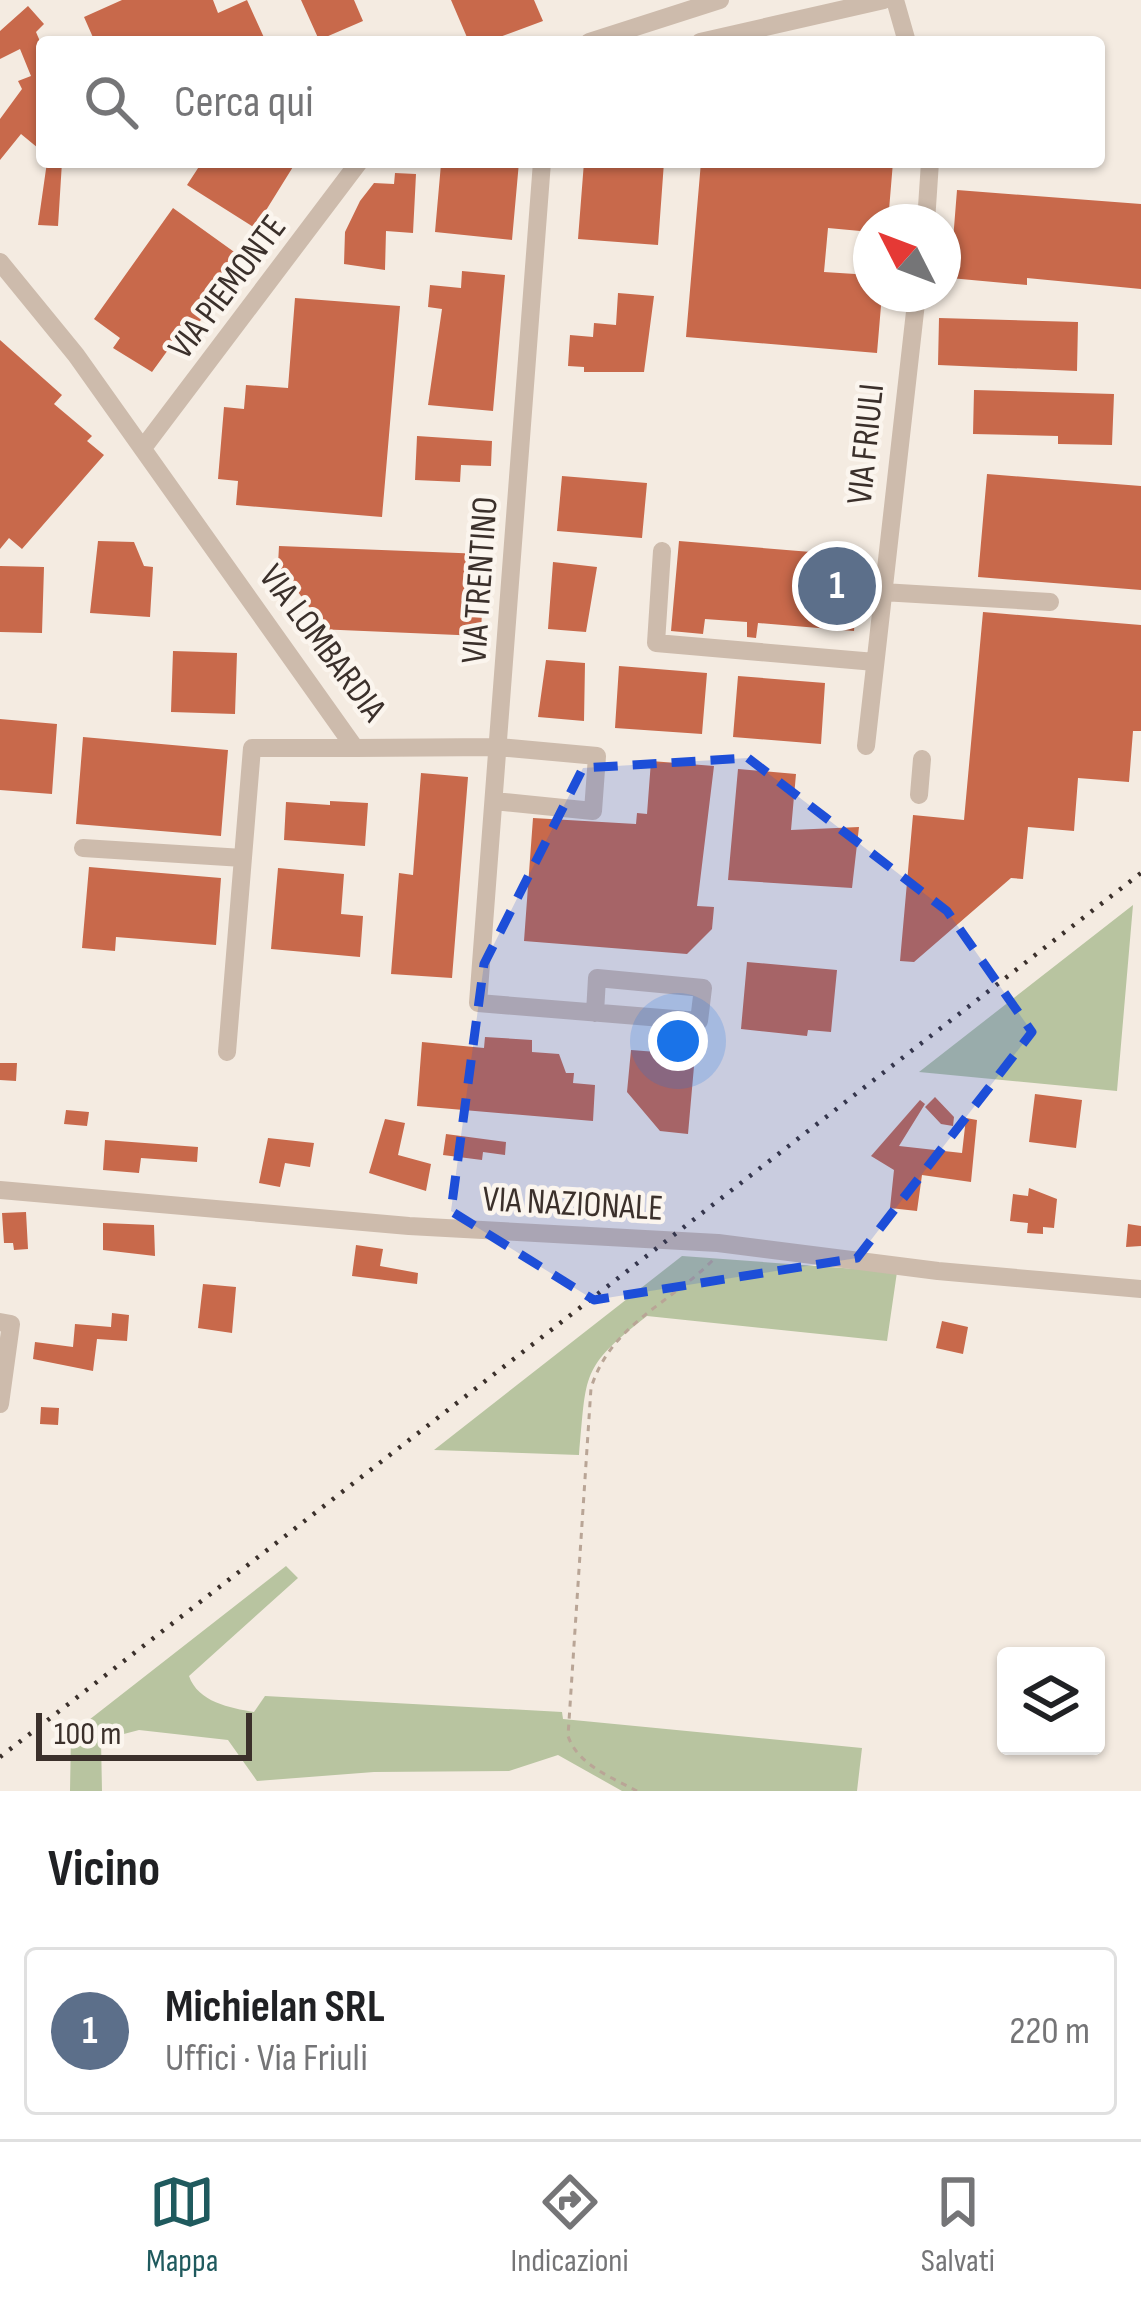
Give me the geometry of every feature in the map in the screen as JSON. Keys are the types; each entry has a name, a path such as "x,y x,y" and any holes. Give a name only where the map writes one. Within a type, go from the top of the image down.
{"street":[{"path":"608,36 720,0"},
{"path":"726,36 884,0"},
{"path":"896,0 906,36"},
{"name":"VIA PIEMONTE","path":"143,448 354,168"},
{"name":"VIA TRENTINO","path":"542,168 478,1004 595,1012"},
{"path":"927,204 930,168"},
{"name":"VIA LOMBARDIA","path":"0,262 143,448 355,748 498,747 598,756 593,811 494,801"},
{"name":"VIA FRIULI","path":"866,746 914,312"},
{"path":"662,551 656,643 874,662"},
{"path":"882,592 1050,602"},
{"path":"227,1052 251,748 355,748"},
{"path":"920,795 922,759"},
{"path":"82,848 242,858"},
{"path":"597,978 703,988 699,1021 595,1012 597,978"},
{"name":"VIA NAZIONALE","path":"0,1190 409,1226 718,1243 938,1271 1141,1288"},
{"path":"0,1322 11,1324 0,1404"}],"path":[{"path":"637,1791 588,1763 573,1750 568,1736 591,1388 601,1358 623,1331 702,1271 717,1256 718,1243"}],"highlighted area":[{"path":"748,758 947,911 1032,1032 857,1258 594,1300 451,1211 484,964 583,768"}],"green space":[{"path":"1133,905 1117,1091 919,1072"},
{"path":"682,1256 897,1272 887,1341 647,1316 609,1348 591,1374 579,1455 434,1450"},
{"path":"286,1566 298,1578 189,1676 207,1698 254,1712 265,1696 562,1712 563,1719 862,1748 857,1791 622,1791 558,1755 509,1771 374,1772 257,1781 228,1740 139,1730 101,1740 102,1791 70,1791 71,1734"}],"building":[{"path":"122,0 213,0 218,13 247,0 263,36 92,36 84,17"},
{"path":"301,0 354,0 363,21 317,36"},
{"path":"451,0 534,0 543,21 502,36 466,36"},
{"path":"28,6 44,24 36,32 36,146 21,134 0,160 0,119 22,89 18,81 31,76 20,49 0,59 0,31"},
{"path":"46,168 62,168 58,226 38,225"},
{"path":"198,168 292,168 255,228 187,185"},
{"path":"441,168 518,168 512,240 435,232"},
{"path":"584,168 664,168 658,245 578,239"},
{"path":"700,168 892,168 890,204 853,204 853,230 828,228 824,272 853,274 853,312 880,312 877,353 686,337"},
{"path":"395,173 416,174 413,233 386,231 385,270 344,264 345,232 360,201 374,183 394,184"},
{"path":"957,190 1141,204 1141,289 1027,278 1027,285 961,279 961,204 956,204"},
{"path":"173,208 244,259 181,348 173,343 152,372 113,348 120,338 94,319"},
{"path":"462,271 505,275 493,411 428,405 442,309 428,307 430,285 461,288"},
{"path":"618,293 654,296 644,372 584,372 584,367 568,366 570,335 593,337 594,323 616,325"},
{"path":"295,298 400,306 382,517 236,505 238,481 218,479 224,407 244,409 246,385 288,388"},
{"path":"939,318 1078,322 1077,371 938,365"},
{"path":"0,340 62,395 54,404 92,436 87,441 104,455 22,549 9,538 0,549"},
{"path":"974,390 1114,394 1112,445 1058,444 1058,436 973,434"},
{"path":"417,436 492,441 491,466 461,465 460,482 415,480"},
{"path":"987,474 1141,486 1141,590 978,577"},
{"path":"562,476 647,483 642,538 557,531"},
{"path":"98,541 134,542 144,566 153,567 150,617 90,613"},
{"path":"679,541 860,556 854,631 758,623 756,638 747,637 747,622 705,619 703,634 671,631"},
{"path":"279,546 484,554 481,636 317,629 318,619 278,565"},
{"path":"553,562 597,567 586,632 548,629"},
{"path":"0,566 44,567 42,633 0,632"},
{"path":"983,612 1141,625 1141,731 1133,731 1129,782 1078,778 1074,831 1028,827 1023,879 1011,878 914,962 900,961 913,815 964,820"},
{"path":"173,651 237,653 235,714 171,712"},
{"path":"546,660 585,663 584,721 538,717"},
{"path":"619,666 707,673 702,734 615,728"},
{"path":"738,676 825,683 821,744 733,737"},
{"path":"0,719 57,724 52,794 0,790"},
{"path":"83,737 228,750 221,836 76,824"},
{"path":"651,761 714,766 697,906 714,907 712,929 687,954 524,941 533,818 636,824 637,813 647,814"},
{"path":"738,769 796,774 791,830 859,827 852,888 728,880"},
{"path":"421,773 468,777 452,978 391,974 399,873 413,875"},
{"path":"330,801 368,803 365,846 284,840 286,802 330,805"},
{"path":"89,867 221,878 216,945 116,937 115,951 82,948"},
{"path":"278,868 344,874 341,914 363,916 360,957 271,949"},
{"path":"747,962 837,970 831,1032 808,1030 807,1036 741,1029"},
{"path":"485,1037 532,1040 532,1052 559,1054 566,1073 574,1073 573,1083 595,1085 593,1121 417,1106 422,1042 484,1048"},
{"path":"631,1050 695,1055 688,1134 660,1131 627,1092"},
{"path":"0,1063 17,1063 16,1081 0,1080"},
{"path":"1035,1094 1082,1100 1076,1148 1029,1142"},
{"path":"935,1097 954,1117 953,1126 941,1124 925,1107"},
{"path":"920,1100 925,1104 899,1146 962,1153 966,1118 977,1120 971,1182 922,1175 917,1211 890,1208 894,1170 871,1156"},
{"path":"66,1110 89,1112 87,1126 64,1124"},
{"path":"385,1119 405,1123 398,1155 431,1164 426,1191 369,1173"},
{"path":"446,1134 506,1142 505,1155 483,1152 482,1160 443,1155"},
{"path":"268,1138 314,1143 310,1167 285,1163 280,1187 259,1183"},
{"path":"105,1140 198,1147 197,1162 141,1158 139,1173 103,1170"},
{"path":"1029,1188 1057,1199 1054,1228 1043,1227 1043,1234 1027,1233 1028,1223 1010,1221 1013,1194 1028,1196"},
{"path":"26,1212 28,1249 14,1250 13,1243 4,1243 2,1213"},
{"path":"103,1223 154,1225 155,1256 103,1250"},
{"path":"1128,1224 1141,1226 1141,1246 1126,1247"},
{"path":"356,1245 383,1249 380,1266 418,1273 417,1284 352,1276"},
{"path":"203,1284 236,1287 232,1333 198,1328"},
{"path":"112,1313 129,1315 127,1341 97,1339 93,1371 33,1359 35,1342 73,1347 75,1324 111,1327"},
{"path":"942,1321 968,1327 963,1354 936,1348"},
{"path":"41,1407 59,1408 58,1425 40,1424"}],"railway":[{"path":"0,1757 1141,873"}],"place":[{"name":"Michielan SRL","path":"837,586"}]}
